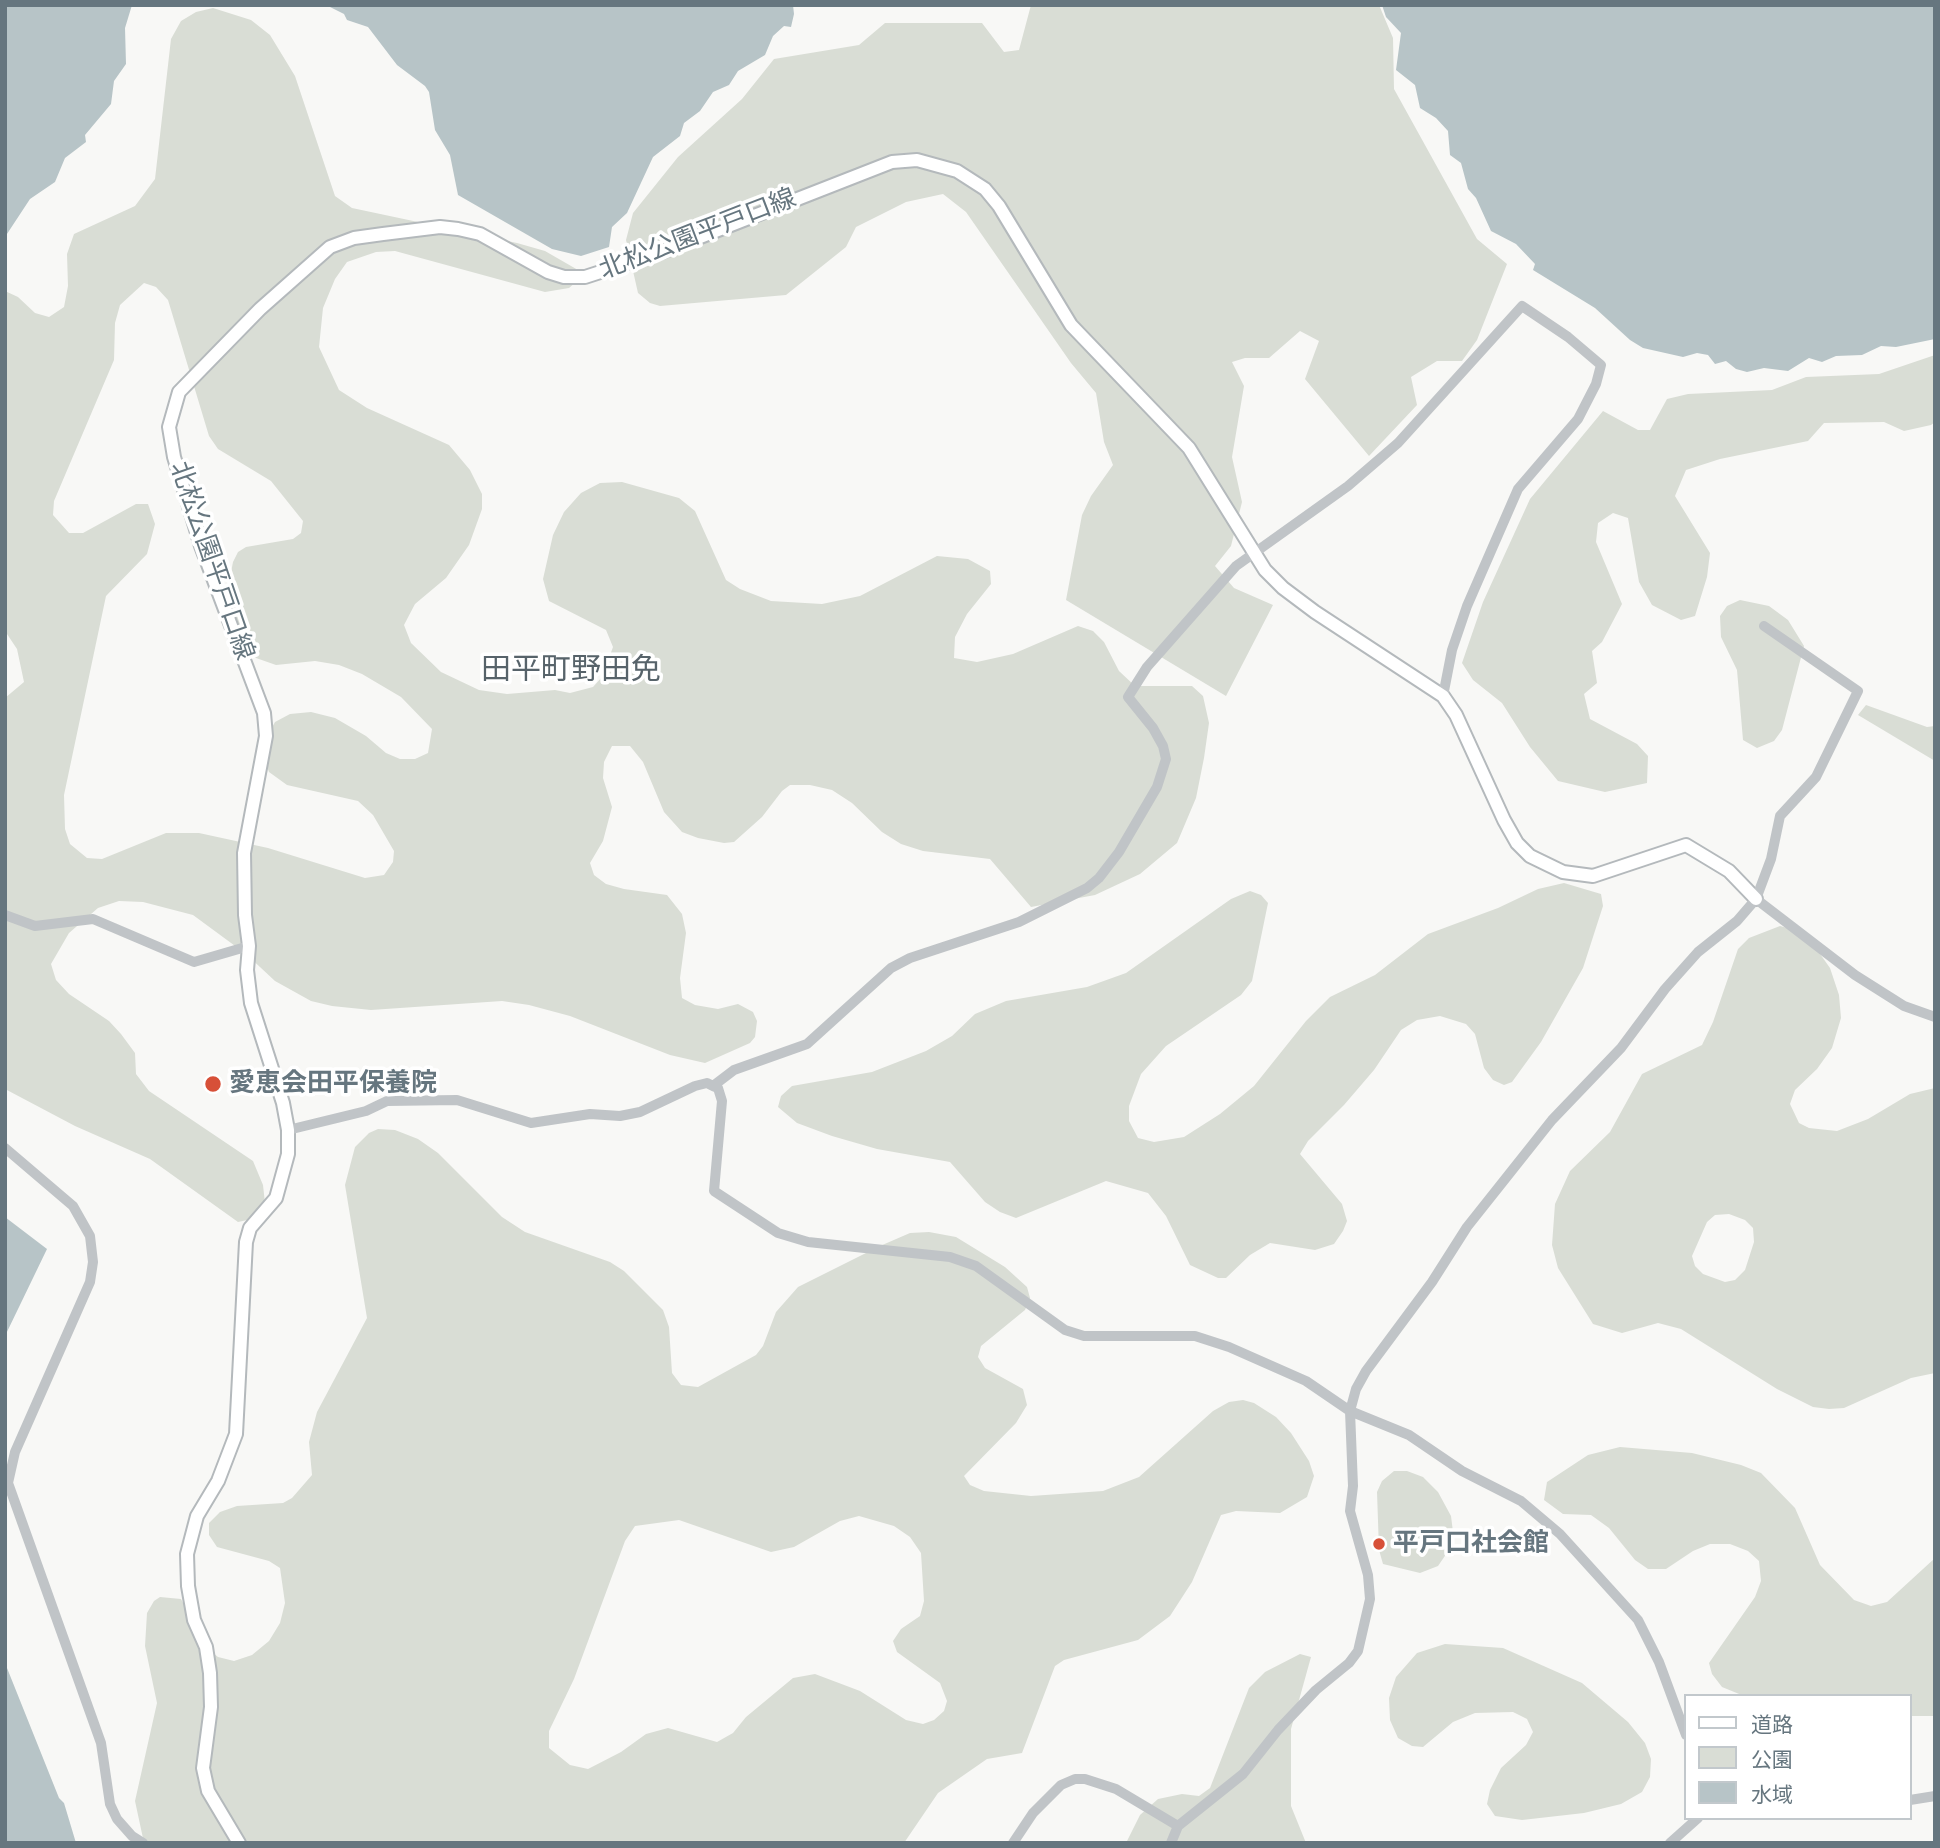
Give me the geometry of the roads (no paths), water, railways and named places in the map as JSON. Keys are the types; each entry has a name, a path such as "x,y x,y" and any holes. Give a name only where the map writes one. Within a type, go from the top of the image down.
{"main road":[{"name":"北松公園平戸口線","path":"239,1843 208,1791 203,1768 211,1707 210,1673 206,1647 194,1620 188,1586 187,1554 197,1516 218,1480 236,1434 246,1242 250,1228 276,1198 288,1154 288,1130 284,1103 251,1003 247,970 249,946 245,915 244,853 266,736 264,713 201,547 174,457 169,427 179,391 260,309 330,247 354,238 440,227 458,229 480,234 548,272 564,277 585,277 662,252 892,162 917,160 939,164 970,177 992,197 1071,325 1189,449 1253,554 1283,588 1443,695 1456,715 1517,843 1543,864 1578,876 1593,876 1686,845 1729,871 1756,899"}],"street":[{"path":"713,1086 734,1070 807,1044 891,968 910,958 1019,922 1087,888 1099,878 1119,852 1157,787 1166,759 1163,746 1153,728 1128,697 1147,667 1236,566 1348,486 1398,443 1522,306 1568,337 1601,365 1596,384 1563,439 1526,476 1518,489 1467,606 1452,650 1443,695"},
{"path":"1171,1843 1178,1826 1243,1774 1278,1730 1316,1690 1349,1663 1358,1651 1370,1600 1368,1575 1350,1511 1353,1486 1350,1411 1356,1389 1366,1371 1500,1183 1552,1120 1622,1048 1682,971 1709,942 1737,921 1756,899 1770,859 1780,816 1816,777 1858,691 1764,625"},
{"path":"1756,899 1855,975 1904,1006 1935,1017"},
{"path":"5,915 35,926 93,919 194,962 249,946"},
{"path":"288,1130 366,1111 387,1101 457,1100 531,1123 590,1115 620,1116 640,1112 707,1083 718,1088 722,1101 722,1136 714,1191 778,1233 808,1242 950,1257 976,1266 1002,1282 1065,1330 1093,1336 1195,1336 1228,1347 1306,1381 1350,1411 1409,1435 1462,1471 1521,1501 1560,1534 1638,1619 1659,1662 1685,1732"},
{"path":"5,1148 73,1206 90,1236 93,1262 90,1282 15,1452 8,1482 101,1743 110,1804 130,1840 143,1843"},
{"path":"1013,1843 1033,1813 1061,1785 1075,1779 1085,1779 1116,1789 1178,1826"},
{"path":"1912,1800 1935,1797"},
{"path":"1670,1843 1696,1820"}],"water":[{"path":"5,5 132,5 125,28 126,64 114,81 111,104 85,135 86,142 65,158 55,182 30,199 5,237"},
{"path":"326,5 793,5 794,14 791,27 784,26 773,36 765,55 738,71 729,85 713,92 700,111 684,123 680,136 653,157 627,213 612,227 609,247 581,256 552,249 458,195 450,155 435,130 429,92 425,86 397,65 368,27 347,20 344,14"},
{"path":"1382,5 1935,5 1935,339 1896,347 1881,346 1862,355 1836,356 1822,362 1809,358 1788,371 1764,368 1747,372 1736,369 1726,361 1715,364 1708,355 1697,353 1683,357 1643,348 1630,340 1595,308 1533,270 1535,264 1516,244 1491,231 1476,198 1468,189 1461,163 1450,155 1448,131 1436,118 1420,108 1415,85 1396,70 1401,33 1386,17"},
{"path":"5,1217 47,1249 5,1336"},
{"path":"5,1663 59,1798 64,1803 76,1843 5,1843"}],"place":[{"name":"愛恵会田平保養院","path":"213,1084"},
{"name":"平戸口社会館","path":"1379,1544"}],"district":[{"name":"田平町野田免","path":"571,671"}]}
